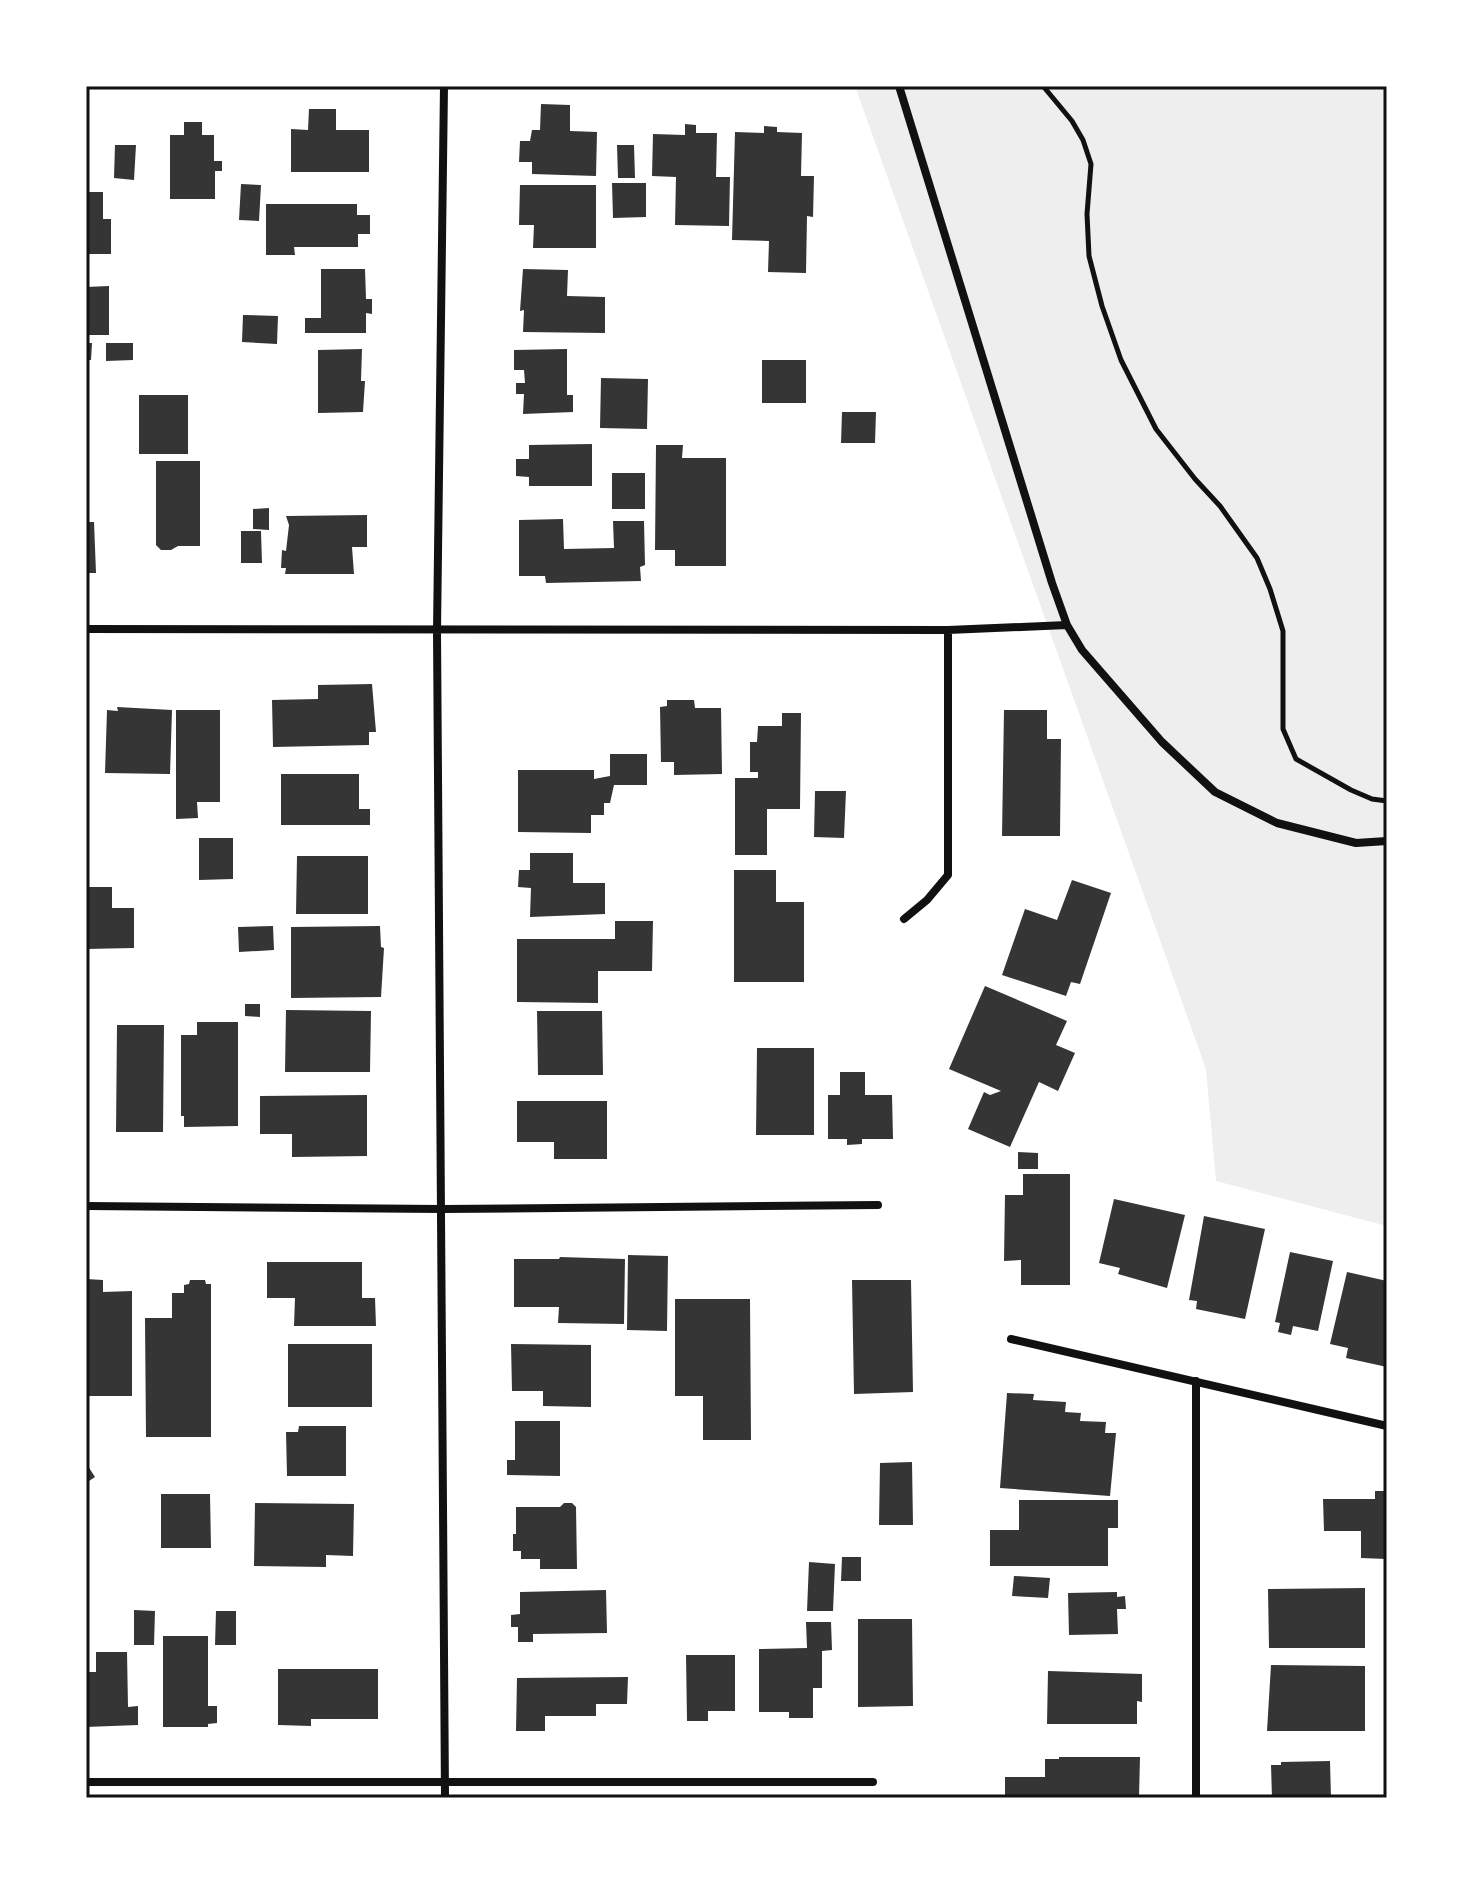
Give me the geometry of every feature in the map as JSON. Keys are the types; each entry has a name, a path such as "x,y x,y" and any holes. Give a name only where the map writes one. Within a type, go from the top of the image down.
{"street":[{"path":"444,86 437,631 445,1798"},
{"path":"899,86 1052,583 1067,625 1082,650 1162,742 1215,792 1277,823 1356,843 1387,841"},
{"path":"86,629 948,630 1067,625"},
{"path":"904,919 927,900 948,875 948,630"},
{"path":"86,1206 442,1209 878,1205"},
{"path":"1011,1339 1387,1426"},
{"path":"1196,1381 1196,1798"},
{"path":"86,1782 873,1782"}],"path":[{"path":"1043,86 1072,121 1091,164 1087,214 1089,256 1102,306 1126,370 1156,429 1220,506 1257,558 1270,589 1283,631 1283,729 1296,759 1351,790 1372,799 1387,801"}],"shaded area":[{"path":"855,86 1387,86 1387,1226 1216,1181 1206,1069"}],"building":[{"path":"541,104 570,105 570,131 597,132 596,176 532,174 532,162 519,162 520,141 530,141 532,130 540,130"},
{"path":"309,109 336,109 336,130 369,130 369,172 291,172 291,129 308,130"},
{"path":"184,122 202,122 202,135 214,135 214,161 222,161 222,171 215,171 215,199 170,199 170,135 184,135"},
{"path":"685,124 696,125 696,133 717,133 716,177 730,177 729,226 675,225 676,177 652,176 653,134 685,135"},
{"path":"764,126 777,127 777,132 802,133 801,176 814,176 813,217 807,216 806,273 768,272 769,241 732,240 735,132 764,133"},
{"path":"115,145 136,145 134,180 114,178"},
{"path":"617,145 634,145 635,178 618,178"},
{"path":"612,183 646,183 646,217 613,218"},
{"path":"241,184 261,185 259,221 239,220"},
{"path":"520,185 596,185 596,248 533,248 534,225 519,225"},
{"path":"86,192 103,192 103,219 111,219 111,254 86,254"},
{"path":"266,204 357,204 357,215 370,215 370,234 358,234 358,247 294,247 295,255 266,255"},
{"path":"321,269 365,269 366,299 372,299 372,314 366,313 366,333 305,333 305,318 321,318"},
{"path":"523,269 568,270 567,296 605,297 605,333 523,332 524,310 520,311"},
{"path":"109,286 109,335 86,335 86,287"},
{"path":"243,315 278,316 277,344 242,342"},
{"path":"86,343 92,343 91,360 86,360"},
{"path":"106,343 133,343 133,360 106,361"},
{"path":"362,349 361,381 365,381 363,412 318,413 318,350"},
{"path":"567,349 567,395 573,395 573,412 523,414 524,394 516,394 516,383 525,383 524,370 514,370 514,350"},
{"path":"762,360 806,360 806,403 762,403"},
{"path":"601,378 648,379 647,429 600,428"},
{"path":"139,395 188,395 188,454 139,454"},
{"path":"842,412 876,412 875,443 841,443"},
{"path":"592,444 592,486 529,486 529,477 516,476 516,459 529,459 529,445"},
{"path":"656,445 683,445 682,458 726,458 726,566 675,566 675,550 655,550"},
{"path":"156,461 200,461 200,546 161,550 156,545"},
{"path":"612,473 645,473 645,509 612,509"},
{"path":"269,508 269,530 253,529 253,509"},
{"path":"367,515 367,547 352,547 354,574 285,574 286,568 281,568 289,525 286,516"},
{"path":"563,519 564,549 614,548 613,521 644,521 645,565 640,567 641,581 546,583 545,576 519,576 519,520"},
{"path":"86,522 94,522 96,573 86,573"},
{"path":"241,531 261,531 262,563 241,563"},
{"path":"372,684 376,732 369,732 369,745 273,747 272,700 318,699 318,685"},
{"path":"667,700 694,700 695,708 721,708 722,774 674,775 674,762 661,762 660,707 667,706"},
{"path":"117,707 172,710 170,774 105,773 107,710 118,711"},
{"path":"176,710 220,710 220,802 197,802 198,818 176,819"},
{"path":"1004,710 1047,710 1047,739 1061,739 1060,836 1002,836"},
{"path":"782,713 801,713 800,809 767,809 767,855 735,855 735,778 758,778 758,772 750,772 750,742 757,742 758,726 782,726"},
{"path":"610,754 647,754 647,785 614,785 610,803 604,803 604,815 591,815 591,833 518,832 518,770 594,770 594,779 610,776"},
{"path":"281,774 359,774 359,809 370,809 370,825 281,825"},
{"path":"815,791 846,791 844,838 814,837"},
{"path":"199,838 233,838 233,879 199,880"},
{"path":"530,853 573,853 573,883 605,883 605,914 530,917 531,888 518,887 519,870 530,870"},
{"path":"297,856 368,856 368,914 296,914"},
{"path":"734,870 776,870 776,902 804,902 804,982 734,982"},
{"path":"1072,880 1111,893 1080,984 1071,982 1066,996 1002,975 1025,909 1057,920"},
{"path":"86,887 112,887 112,908 134,908 134,948 86,949"},
{"path":"615,921 653,921 652,971 598,971 598,1003 517,1002 517,939 615,939"},
{"path":"273,926 274,950 239,952 238,927"},
{"path":"380,926 381,947 384,948 381,997 291,998 291,927"},
{"path":"985,986 1067,1021 1056,1045 1075,1053 1058,1091 1039,1082 1010,1147 968,1129 984,1092 990,1095 1001,1091 949,1069"},
{"path":"245,1004 260,1004 260,1017 245,1016"},
{"path":"286,1010 371,1011 370,1072 285,1072"},
{"path":"537,1011 602,1011 603,1075 538,1075"},
{"path":"197,1022 238,1022 238,1126 184,1127 184,1116 181,1116 181,1035 197,1035"},
{"path":"117,1025 164,1025 163,1132 116,1132"},
{"path":"757,1048 814,1048 814,1135 756,1135"},
{"path":"840,1072 865,1072 865,1095 892,1095 893,1139 862,1139 862,1144 847,1145 847,1139 828,1139 828,1095 840,1095"},
{"path":"367,1095 367,1156 292,1157 292,1134 260,1134 260,1096"},
{"path":"517,1101 607,1101 607,1159 554,1159 554,1142 517,1142"},
{"path":"1018,1152 1038,1153 1038,1169 1018,1169"},
{"path":"1023,1174 1070,1174 1070,1285 1021,1285 1021,1260 1004,1261 1005,1195 1023,1195"},
{"path":"1114,1199 1185,1215 1167,1288 1118,1274 1120,1268 1099,1263"},
{"path":"1204,1216 1265,1229 1245,1319 1196,1309 1197,1301 1189,1300"},
{"path":"1290,1252 1333,1261 1318,1331 1293,1326 1291,1335 1278,1332 1280,1323 1275,1322"},
{"path":"628,1255 668,1256 667,1331 627,1330"},
{"path":"514,1259 625,1259 624,1324 558,1323 559,1307 514,1307"},
{"path":"267,1262 362,1262 362,1298 375,1298 376,1326 294,1326 295,1298 267,1298"},
{"path":"1347,1272 1387,1281 1387,1367 1346,1358 1348,1348 1330,1344"},
{"path":"86,1279 103,1280 103,1292 132,1291 132,1396 86,1396"},
{"path":"190,1280 205,1280 206,1284 211,1284 211,1437 146,1437 145,1318 172,1318 172,1293 184,1293 184,1285 189,1284"},
{"path":"852,1280 911,1280 913,1392 854,1394"},
{"path":"675,1299 750,1299 751,1440 703,1440 703,1396 675,1396"},
{"path":"288,1344 372,1344 372,1407 288,1407"},
{"path":"511,1344 591,1345 591,1407 543,1406 543,1391 512,1391"},
{"path":"1007,1393 1034,1394 1033,1400 1066,1402 1065,1412 1081,1413 1080,1421 1106,1422 1105,1433 1116,1433 1110,1496 1000,1488"},
{"path":"515,1421 560,1421 560,1476 507,1475 507,1460 515,1460"},
{"path":"299,1426 346,1426 346,1476 287,1476 286,1432 298,1432"},
{"path":"912,1462 913,1525 879,1525 880,1463"},
{"path":"86,1463 95,1477 86,1483"},
{"path":"1375,1491 1387,1491 1387,1559 1361,1558 1361,1531 1324,1531 1323,1499 1375,1499"},
{"path":"161,1494 210,1494 211,1548 161,1548"},
{"path":"1019,1500 1118,1500 1118,1528 1108,1528 1108,1566 990,1566 990,1530 1019,1530"},
{"path":"255,1503 354,1504 353,1556 326,1555 326,1567 254,1566"},
{"path":"564,1503 572,1503 576,1507 577,1569 540,1569 540,1559 521,1559 521,1551 513,1551 516,1507 560,1507"},
{"path":"842,1557 861,1557 861,1581 841,1581"},
{"path":"809,1562 835,1564 833,1611 807,1611"},
{"path":"1014,1576 1050,1578 1048,1598 1012,1596"},
{"path":"1365,1588 1365,1648 1269,1648 1268,1589"},
{"path":"606,1590 607,1633 533,1634 533,1642 518,1642 518,1627 511,1627 511,1615 520,1614 520,1592"},
{"path":"1117,1592 1117,1597 1125,1596 1126,1609 1117,1609 1118,1634 1069,1635 1068,1593"},
{"path":"134,1610 155,1611 154,1645 134,1645"},
{"path":"216,1611 236,1611 236,1645 215,1645"},
{"path":"858,1619 912,1619 913,1706 858,1707"},
{"path":"806,1622 831,1622 832,1650 822,1651 822,1688 813,1688 813,1718 789,1718 789,1712 759,1712 759,1649 807,1648"},
{"path":"163,1636 208,1636 208,1706 217,1706 217,1723 208,1724 208,1727 163,1727"},
{"path":"96,1652 127,1652 128,1707 138,1706 138,1725 86,1727 86,1672 96,1672"},
{"path":"686,1655 735,1655 735,1711 708,1711 708,1721 687,1721"},
{"path":"1271,1665 1365,1666 1365,1731 1267,1731"},
{"path":"278,1669 378,1669 378,1719 311,1719 311,1726 278,1725"},
{"path":"1048,1671 1142,1674 1142,1702 1137,1701 1137,1724 1047,1724"},
{"path":"628,1677 627,1704 596,1704 596,1716 545,1716 545,1731 516,1731 517,1678"},
{"path":"1140,1757 1139,1798 1005,1798 1005,1777 1045,1777 1045,1759"},
{"path":"1330,1761 1331,1798 1272,1798 1271,1765"}]}
